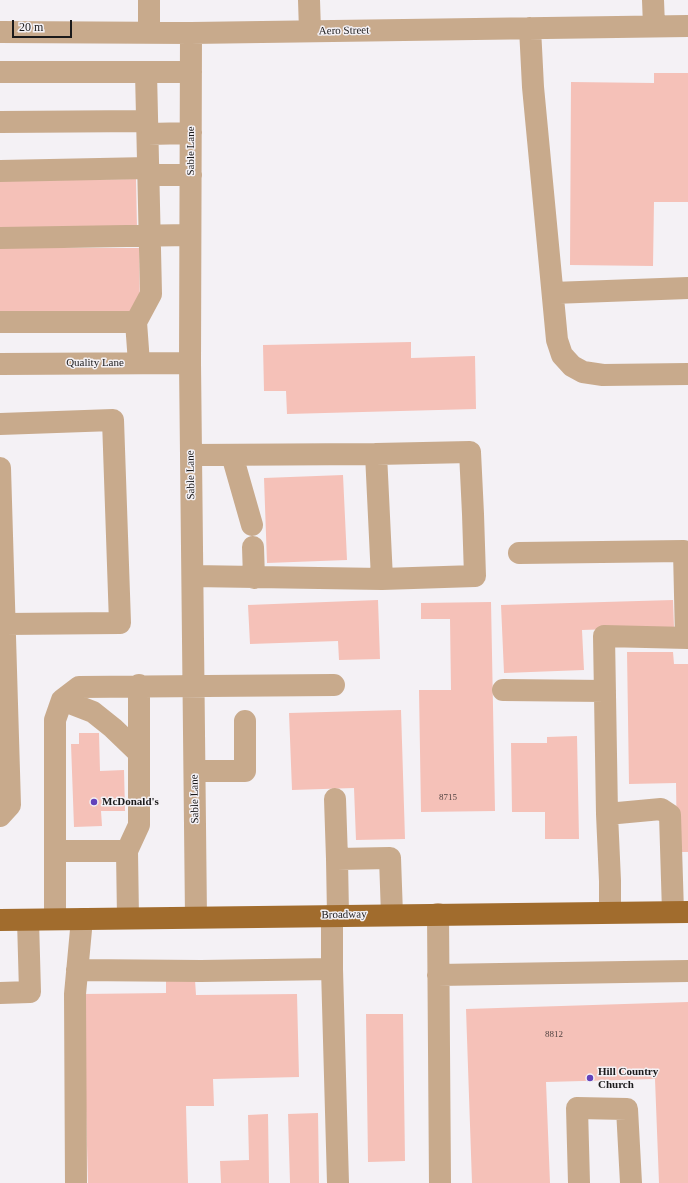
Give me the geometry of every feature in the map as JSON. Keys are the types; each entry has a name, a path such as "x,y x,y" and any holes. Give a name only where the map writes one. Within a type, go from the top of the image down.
{"main road":[{"name":"Broadway","path":"0,920 680,912"}],"street":[{"path":"149,0 149,33"},
{"path":"309,0 310,31"},
{"path":"653,0 654,26"},
{"name":"Aero Street","path":"0,32 191,33 688,26"},
{"path":"530,28 533,87 557,340 562,355 572,366 583,372 602,375 688,374"},
{"name":"Sable Lane","path":"191,33 190,363 196,917"},
{"path":"0,72 191,72"},
{"path":"139,363 136,322 151,294 146,72"},
{"path":"0,122 148,128 190,133"},
{"path":"0,171 149,172 190,175"},
{"path":"0,238 190,235"},
{"path":"553,293 688,288"},
{"path":"0,322 136,322"},
{"name":"Quality Lane","path":"0,364 190,363"},
{"path":"0,424 113,420 120,623 5,624"},
{"path":"191,455 470,452 475,576 382,579 193,576"},
{"path":"376,454 382,579"},
{"path":"232,455 252,525"},
{"path":"0,468 10,805 0,816"},
{"path":"252,547 254,578"},
{"path":"519,553 684,551 687,638 604,636 610,912"},
{"path":"55,919 55,720 62,700 80,686 334,686"},
{"path":"128,918 127,851 139,825 139,686"},
{"path":"503,690 605,691"},
{"path":"62,700 93,712 113,728 139,753"},
{"path":"195,771 245,771 245,721"},
{"path":"335,800 337,858 332,969 338,1183"},
{"path":"607,814 661,809 670,815 680,912"},
{"path":"55,851 127,851"},
{"path":"337,858 390,858 392,915"},
{"path":"438,914 440,1183"},
{"path":"76,1183 75,994 82,919"},
{"path":"0,993 30,992 28,920"},
{"path":"77,970 201,971 332,969"},
{"path":"438,975 688,971"},
{"path":"579,1183 577,1108 627,1109 630,1183"}],"building":[{"path":"654,73 688,73 688,202 654,202 653,266 570,265 571,82 654,83"},
{"path":"136,179 137,228 0,230 0,181"},
{"path":"0,248 139,248 140,313 0,313"},
{"path":"411,342 411,358 475,356 476,409 287,414 286,391 264,391 263,345"},
{"path":"343,475 347,560 267,563 264,478"},
{"path":"378,600 380,659 339,660 338,641 250,644 248,605"},
{"path":"673,600 674,627 582,630 584,670 504,673 501,605"},
{"path":"491,602 495,811 421,812 419,690 451,690 450,619 421,619 421,603"},
{"path":"627,652 673,652 674,664 688,664 688,852 677,852 676,783 629,784"},
{"path":"401,710 405,839 356,840 354,788 292,790 289,713"},
{"path":"79,733 99,733 100,771 124,770 125,811 101,811 102,826 74,827 71,744 79,744"},
{"path":"577,736 579,839 545,839 545,812 512,812 511,743 547,743 547,737"},
{"path":"195,980 196,995 297,994 299,1077 213,1079 214,1106 186,1106 188,1183 88,1183 83,994 166,993 166,981"},
{"path":"688,1002 688,1183 659,1183 655,1079 546,1082 550,1183 472,1183 466,1009"},
{"path":"366,1014 403,1014 405,1161 368,1162"},
{"path":"318,1113 319,1183 290,1183 288,1114"},
{"path":"268,1114 269,1183 221,1183 220,1161 249,1160 248,1115"}],"place":[{"name":"McDonald's","path":"94,802"},
{"name":"Hill Country Church","path":"590,1078"}]}
